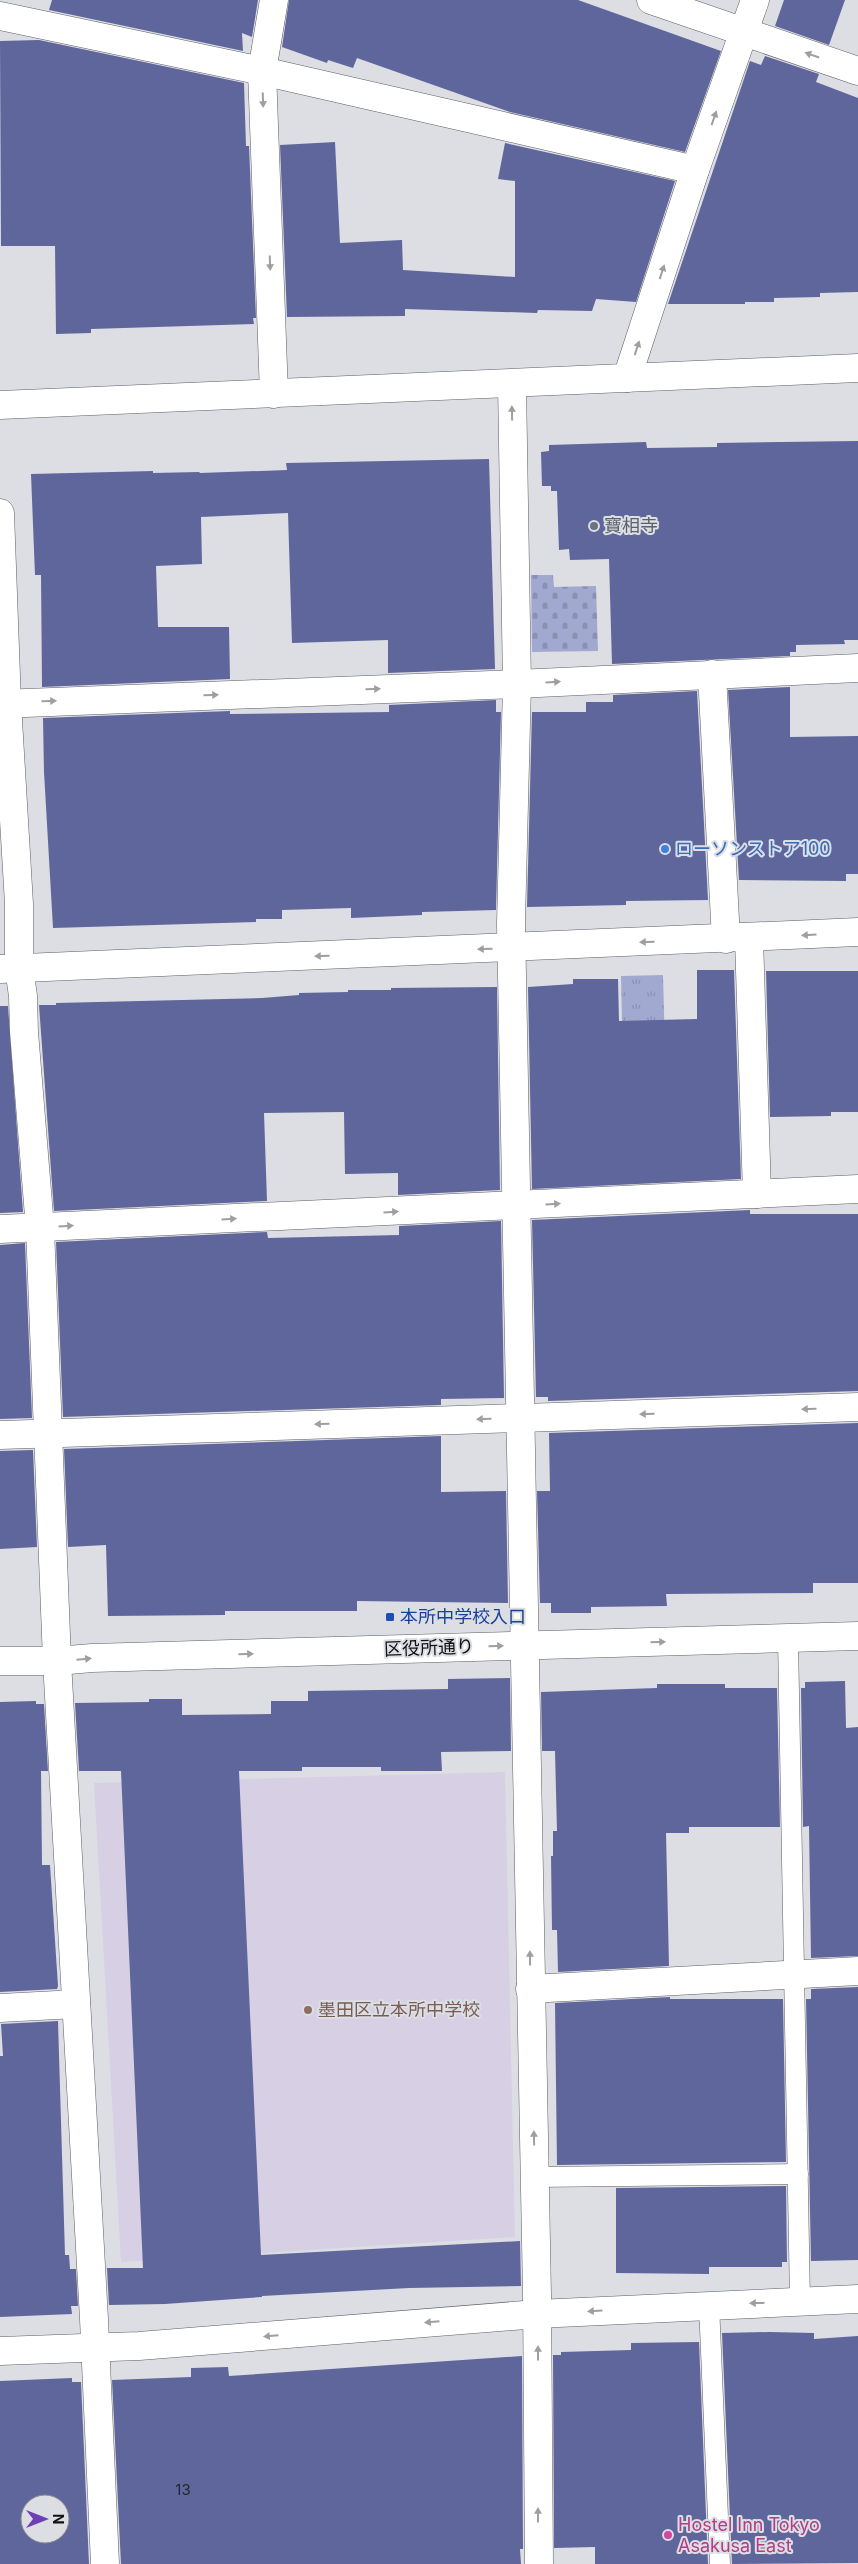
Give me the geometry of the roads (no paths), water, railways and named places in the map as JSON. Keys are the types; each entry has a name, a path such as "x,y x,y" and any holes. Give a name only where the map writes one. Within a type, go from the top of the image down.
{"street":[{"path":"274,0 262,72 274,394"},
{"path":"651,0 858,70"},
{"path":"627,378 695,170 755,0"},
{"path":"0,16 262,72 695,170"},
{"path":"0,405 858,368"},
{"path":"512,384 517,684 512,948 526,1646 530,1990 535,2177 539,2564"},
{"path":"0,514 4,703 20,904 10,969 24,996 24,1032 40,1228 57,1662 96,2348 105,2564"},
{"path":"4,703 517,684 858,668"},
{"path":"712,674 738,938 757,1194"},
{"path":"10,969 858,932"},
{"path":"0,1229 858,1189"},
{"path":"0,1435 858,1407"},
{"name":"区役所通り","path":"0,1661 57,1662 92,1658 858,1636"},
{"path":"530,1990 858,1971"},
{"path":"0,2008 76,2004"},
{"path":"0,2351 139,2346 537,2314 709,2304 858,2299"}],"lane":[{"path":"788,1638 800,2302"},
{"path":"535,2177 798,2174"},
{"path":"709,2304 720,2564"}],"place":[{"name":"寶相寺","path":"594,526"},
{"name":"ローソンストア100","path":"665,849"},
{"name":"本所中学校入口","path":"390,1617"},
{"name":"墨田区立本所中学校","path":"308,2010"},
{"name":"Hostel Inn Tokyo Asakusa East","path":"668,2535"}]}
